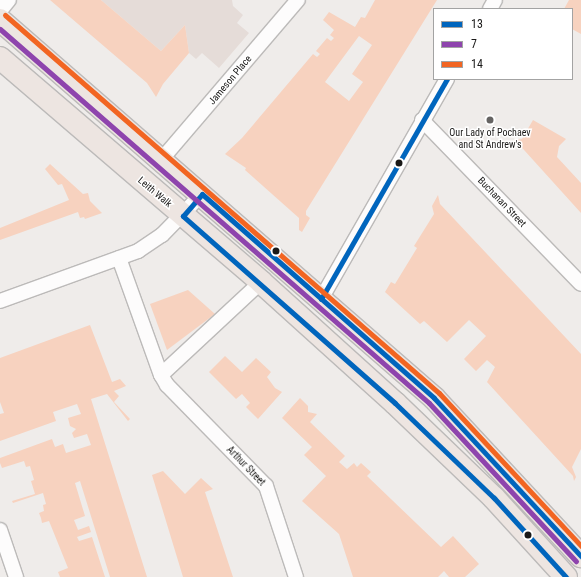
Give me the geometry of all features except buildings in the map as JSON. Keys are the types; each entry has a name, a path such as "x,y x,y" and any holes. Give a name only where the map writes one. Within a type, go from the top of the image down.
{"main road":[{"path":"0,20 202,194 434,398 581,556"},
{"name":"Leith Walk","path":"0,58 261,282 395,403 494,498 566,577"}],"street":[{"path":"0,11 10,0"},
{"name":"Jameson Place","path":"162,160 298,0"},
{"path":"321,299 422,120 446,80"},
{"name":"Buchanan Street","path":"422,120 581,284"},
{"path":"0,301 119,258 150,244 183,216 202,194"},
{"name":"Arthur Street","path":"119,258 161,375 167,385 266,486 296,577"},
{"path":"161,375 261,282"},
{"path":"0,530 16,577"}],"shaded area":[{"path":"50,0 101,0 161,51 185,25 189,53 163,84 156,97 147,83"},
{"path":"101,0 232,0 233,6 243,15 237,23 249,33 219,68 202,53 196,59 189,53 185,25 161,51"},
{"path":"375,0 437,0 306,211 306,215 310,218 302,232 299,230 299,218 245,170 246,168 225,154 242,138 313,54 317,57 320,54 316,51 327,38 331,41 334,38 330,35 334,30 323,20 329,12 355,27 361,17 365,18","holes":["359,36 372,45 352,74 363,82 349,101 325,82"]},
{"path":"569,0 581,0 581,34 573,30 573,8 565,8"},
{"path":"533,120 566,139 559,146 557,157 581,183 581,213 515,140 522,139"},
{"path":"50,164 83,194 88,193 90,201 102,213 85,219 84,217 80,218 78,212 0,240 0,228 69,200 62,184 58,185 45,169"},
{"path":"438,195 440,204 581,354 581,449 572,467 576,477 574,481 573,476 487,382 495,367 487,360 476,371 464,359 486,336 469,320 447,342 424,321 420,324 385,292 391,282 395,284 417,248 414,246 434,214 432,206"},
{"path":"188,290 215,314 167,350 150,304"},
{"path":"90,325 112,382 120,379 126,386 114,391 119,396 114,402 130,419 128,421 107,394 91,399 147,577 110,577 80,481 75,483 85,516 74,520 78,530 89,526 91,532 77,537 79,541 92,537 105,577 60,577 58,572 68,568 49,521 42,523 39,513 44,511 43,505 46,504 43,493 13,503 12,501 35,494 31,481 34,480 30,466 26,467 24,461 2,468 0,463 0,458 52,439 55,447 63,444 66,453 91,445 87,434 74,438 72,433 76,429 70,426 68,418 81,414 77,404 53,412 56,421 0,441 0,414 4,413 0,402 0,358"},
{"path":"225,356 242,372 256,358 271,372 267,377 275,388 282,392 258,419 246,407 250,403 242,394 236,399 209,372"},
{"path":"300,398 308,406 308,412 317,414 310,422 345,456 339,462 347,469 354,463 357,467 361,463 371,472 367,476 441,547 453,536 479,564 465,577 449,577 444,571 438,577 353,577 339,534 302,501 326,476 304,455 312,447 282,418"},
{"path":"163,471 185,494 201,478 213,489 205,492 233,577 183,577 152,475"}],"transit line":[{"name":"14","path":"5,15 439,393 581,546"},
{"name":"7","path":"0,29 429,403 576,561"},
{"name":"13","path":"321,299 446,80"},
{"name":"13","path":"566,577 494,498 395,403 183,216 202,194 434,398 581,556"}],"place":[{"name":"Our Lady of Pochaev and St Andrew's","path":"490,120"}]}
